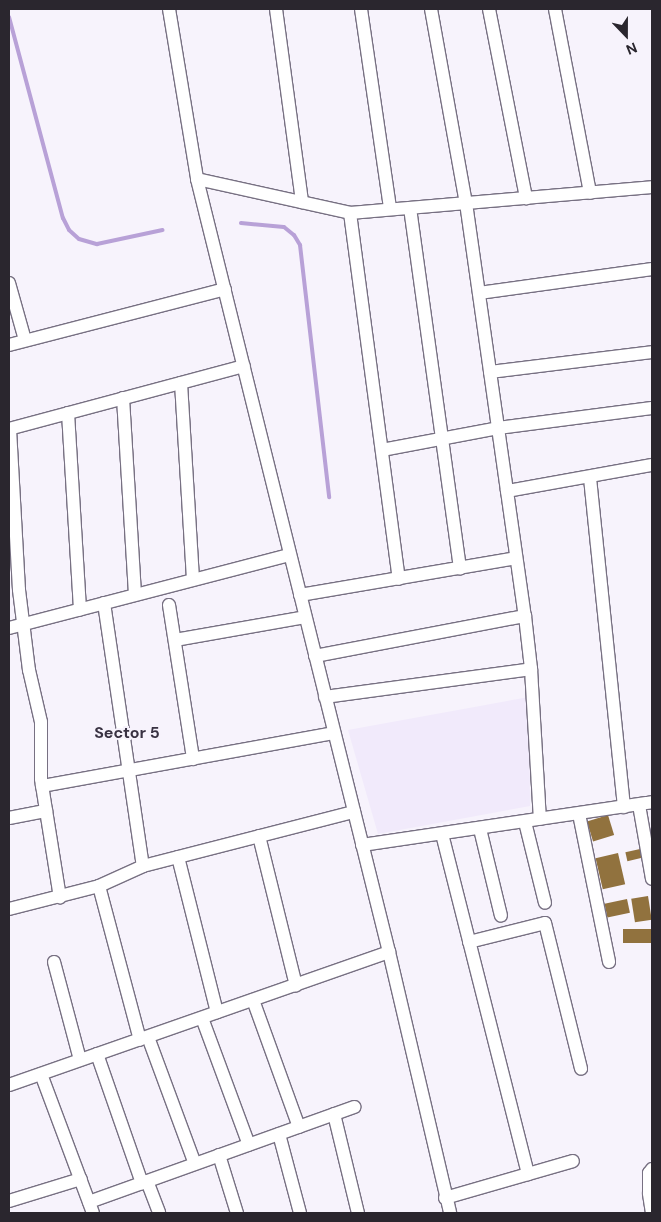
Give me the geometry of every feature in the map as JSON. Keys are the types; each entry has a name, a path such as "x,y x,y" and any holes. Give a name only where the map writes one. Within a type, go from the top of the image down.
{"street":[{"path":"169,9 197,179 389,952 450,1213"},
{"path":"276,9 302,202"},
{"path":"361,9 390,209"},
{"path":"431,9 466,203 525,616 531,669 540,819"},
{"path":"489,9 526,198"},
{"path":"556,9 590,193"},
{"path":"197,179 350,213 652,187"},
{"path":"410,208 460,569"},
{"path":"350,213 399,578"},
{"path":"479,293 652,269"},
{"path":"9,282 25,340"},
{"path":"9,345 225,288"},
{"path":"490,372 652,352"},
{"path":"60,898 42,786 41,722 28,670 23,625 9,429 244,366"},
{"path":"181,383 192,580"},
{"path":"123,398 135,595"},
{"path":"382,450 498,428 652,408"},
{"path":"68,413 80,610"},
{"path":"507,491 590,478 652,465"},
{"path":"590,478 624,807"},
{"path":"9,628 290,554"},
{"path":"300,595 516,558"},
{"path":"104,603 142,866"},
{"path":"169,605 193,759"},
{"path":"315,656 525,616"},
{"path":"175,640 305,617"},
{"path":"325,697 531,669"},
{"path":"42,786 334,733"},
{"path":"362,845 480,830 652,802"},
{"path":"639,804 652,877"},
{"path":"9,818 46,811"},
{"path":"9,909 60,898 99,886 142,866 354,812"},
{"path":"579,814 609,962"},
{"path":"525,822 545,903"},
{"path":"480,830 501,916"},
{"path":"442,834 528,1174"},
{"path":"259,836 296,985"},
{"path":"178,857 217,1012"},
{"path":"99,886 144,1038 195,1164"},
{"path":"469,942 545,923 581,1069"},
{"path":"9,1085 389,952"},
{"path":"54,962 80,1060"},
{"path":"253,1000 299,1127"},
{"path":"202,1018 249,1145"},
{"path":"97,1054 144,1182 159,1213"},
{"path":"41,1074 91,1208 144,1182 354,1107"},
{"path":"334,1114 358,1213"},
{"path":"279,1134 300,1213"},
{"path":"219,1155 237,1213"},
{"path":"445,1198 573,1161"},
{"path":"652,1169 649,1174 649,1193 652,1213"},
{"path":"9,1201 81,1179"}],"shaded area":[{"path":"529,697 530,806 378,834 348,730"}],"building":[{"path":"608,815 614,835 593,842 587,821"},
{"path":"640,849 642,858 627,861 625,852"},
{"path":"618,853 625,884 603,889 596,858"},
{"path":"648,896 652,920 635,922 631,899"},
{"path":"627,899 630,913 607,917 605,904"},
{"path":"623,929 652,929 652,943 623,943"}],"waterway":[{"path":"9,17 63,218 69,230 79,239 97,244 163,230"},
{"path":"241,223 284,227 294,235 300,245 329,497"}],"district":[{"name":"Sector 5","path":"127,733"}]}
